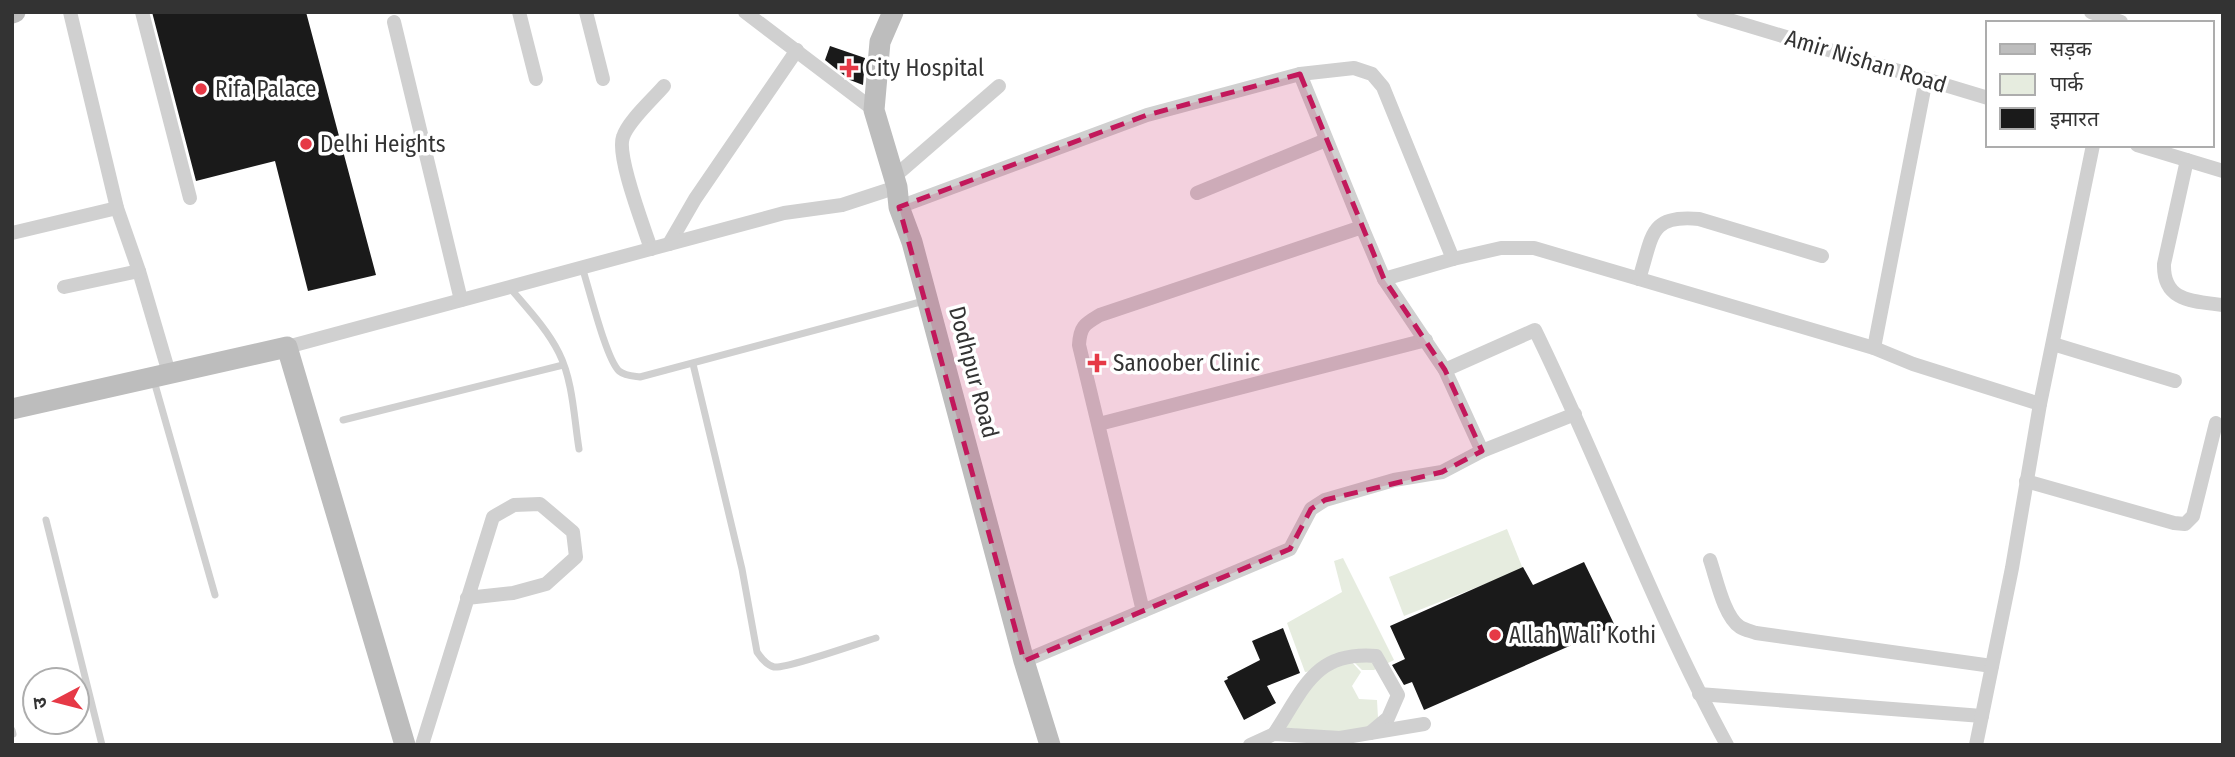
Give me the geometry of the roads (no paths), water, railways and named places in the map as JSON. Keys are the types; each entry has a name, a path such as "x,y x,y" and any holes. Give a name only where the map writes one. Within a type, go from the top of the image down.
{"street":[{"path":"70,12 117,208 139,271 161,375"},
{"path":"142,12 190,198"},
{"path":"519,12 537,79"},
{"path":"586,12 603,79"},
{"path":"745,12 874,110"},
{"name":"Dodhpur Road","path":"893,12 880,42 874,110 928,300 1024,661 1050,745"},
{"name":"Amir Nishan Road","path":"1703,12 1986,97"},
{"path":"2091,12 2118,21"},
{"path":"394,22 461,300"},
{"path":"668,244 695,199 797,50"},
{"path":"12,409 287,347 784,213 842,205 1147,115 1300,74 1354,68 1372,74 1383,87 1453,259"},
{"path":"1300,74 1384,279 1446,370 1482,451"},
{"path":"1874,348 1926,79"},
{"path":"651,249 626,167 622,138 664,86"},
{"path":"897,190 999,86"},
{"path":"1197,193 1326,140"},
{"path":"1976,745 2040,404 2093,147"},
{"path":"2144,147 2223,171"},
{"path":"2187,160 2164,264 2166,284 2182,298 2223,305"},
{"path":"12,233 117,208"},
{"path":"1639,279 1654,232 1662,223 1679,217 1699,219 1822,256"},
{"path":"1143,611 1079,345 1079,334 1085,324 1100,315 1362,227"},
{"path":"1384,279 1501,248 1534,248 1874,348 1913,364 2040,404"},
{"path":"64,287 139,271"},
{"path":"1446,370 1535,330 1699,694 1727,745"},
{"path":"1099,424 1426,340"},
{"path":"2053,344 2175,381"},
{"path":"287,347 405,745"},
{"path":"1024,661 1290,549 1311,509 1325,500 1395,480 1442,472 1482,451 1575,414"},
{"path":"2026,481 2185,524 2193,516 2216,423"},
{"path":"422,745 467,598 493,517 514,505 540,504 573,531 576,558 546,584 513,593 467,598"},
{"path":"1710,560 1723,600 1738,627 1756,633 1992,666"},
{"path":"1273,734 1314,674 1326,664 1363,655 1376,656 1398,695 1388,718 1370,733"},
{"path":"1699,694 1982,716"},
{"path":"1250,745 1273,734 1340,738 1424,724"}],"lane":[{"path":"582,268 617,370 626,375 640,377 928,300"},
{"path":"509,287 538,322 559,354 568,382 579,449"},
{"path":"693,363 739,556 757,652 763,661 773,667 876,638"},
{"path":"343,420 563,365"},
{"path":"161,375 215,595"},
{"path":"46,520 102,745"}],"place":[{"name":"City Hospital","path":"849,68"},
{"name":"Rifa Palace","path":"201,89"},
{"name":"Delhi Heights","path":"306,144"},
{"name":"Sanoober Clinic","path":"1097,363"},
{"name":"Allah Wali Kothi","path":"1495,635"}]}
